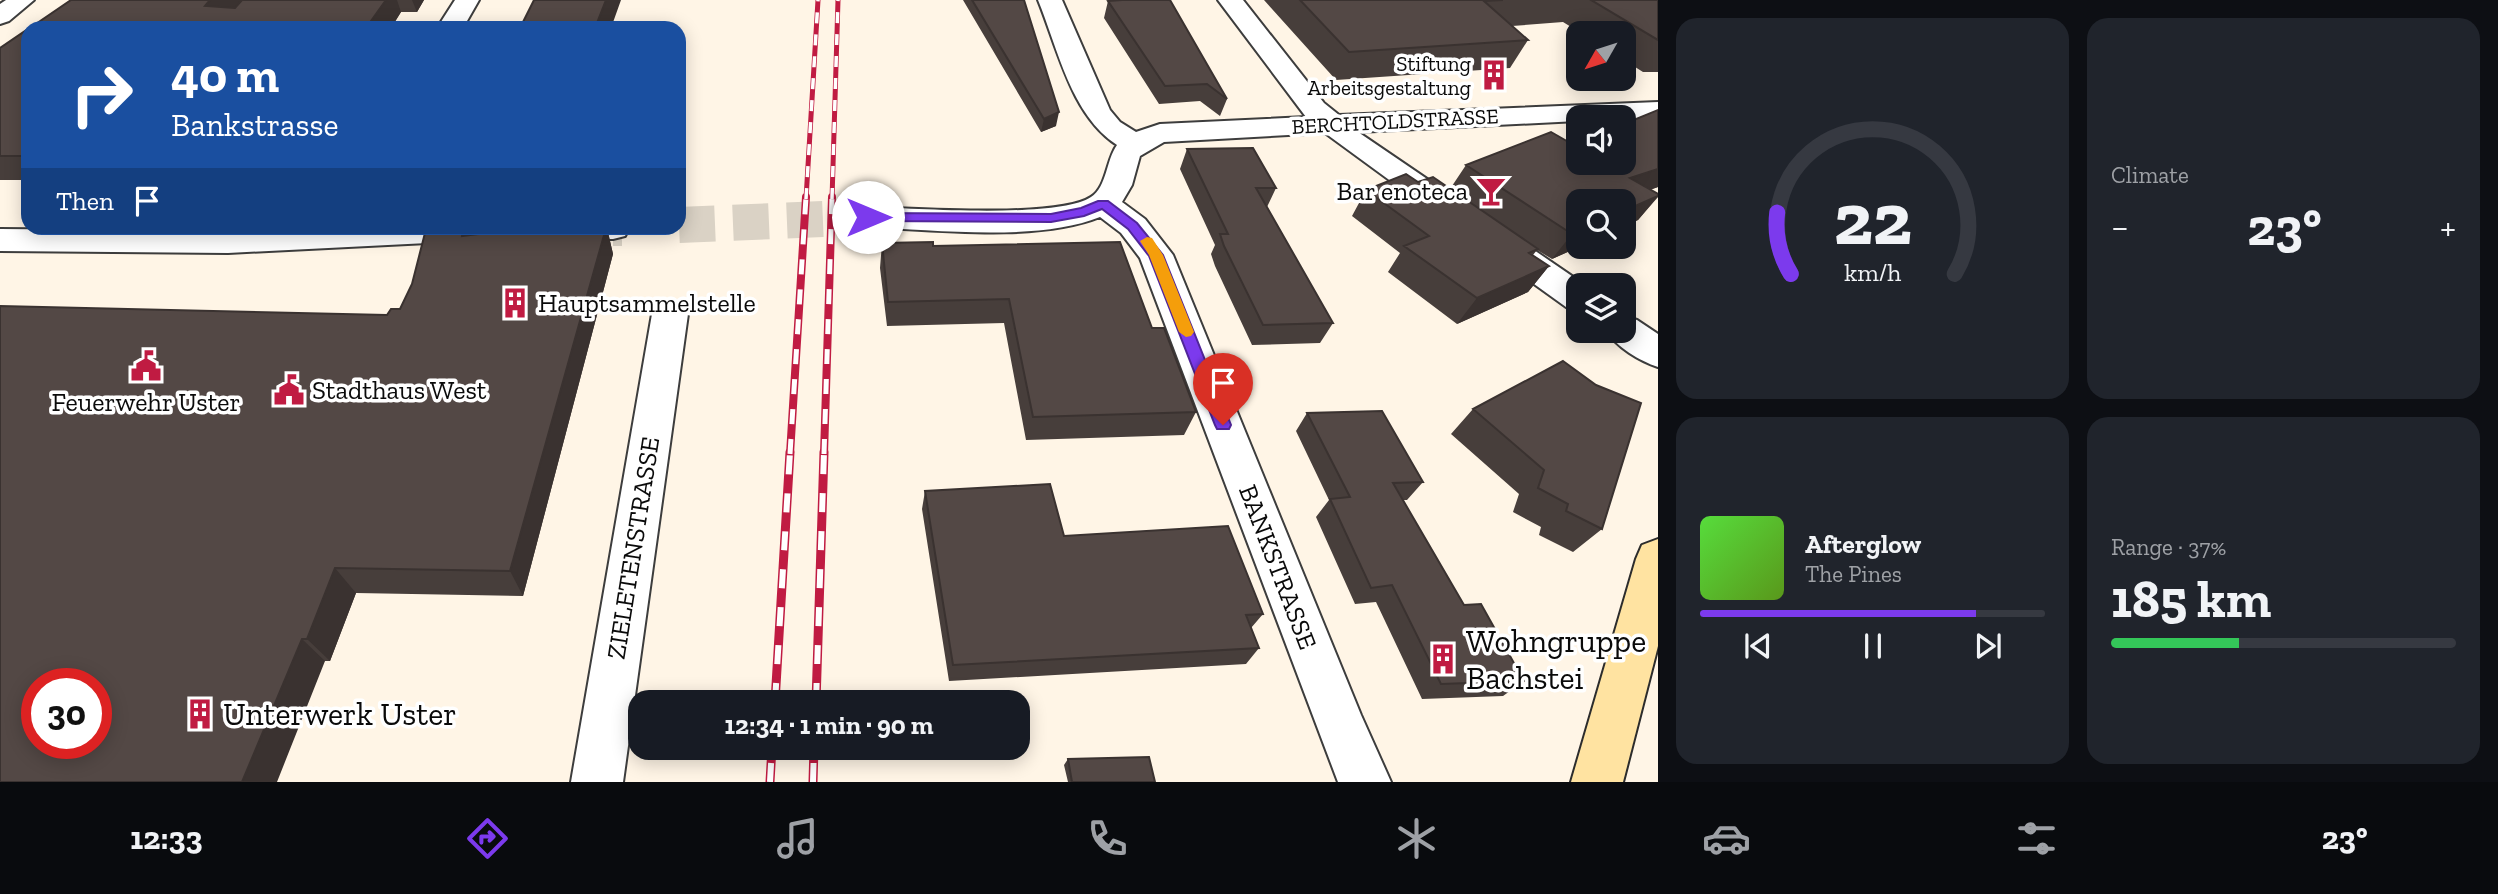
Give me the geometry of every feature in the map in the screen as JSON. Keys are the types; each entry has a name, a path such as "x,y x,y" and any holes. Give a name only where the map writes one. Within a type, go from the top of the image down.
{"main road":[{"path":"1597,782 1647,645 1658,559"}],"street":[{"path":"0,16 22,0"},
{"path":"454,21 467,0"},
{"path":"868,217 1051,218 1084,212 1103,204 1114,190 1124,155 1135,144 1110,128 1097,112 1050,0"},
{"path":"1230,0 1314,109 1330,124 1566,290"},
{"name":"BERCHTOLDSTRASSE","path":"1135,144 1149,136 1177,131 1658,111"},
{"name":"BANKSTRASSE","path":"1103,204 1133,226 1156,255 1337,718 1365,782"},
{"path":"0,240 51,235 218,242 304,235"},
{"name":"ZIELETENSTRASSE","path":"597,782 670,314"},
{"path":"1636,337 1658,353"}],"building":[{"path":"71,0 210,0 205,6 235,8 242,0 386,0 371,21 40,21"},
{"path":"534,0 606,0 598,21 524,21"},
{"path":"972,0 1024,0 1059,112 1044,119"},
{"path":"1170,0 1227,99 1207,84 1165,86 1108,1"},
{"path":"1300,0 1503,0 1484,1 1528,40 1349,52"},
{"path":"1591,0 1658,0 1658,40 1636,27 1636,21 1626,21"},
{"path":"21,34 21,156 0,156 0,48"},
{"path":"1658,110 1658,169 1630,178 1658,196 1636,206 1636,189 1566,189 1566,230 1466,165 1551,132 1566,141 1566,175 1636,175 1636,119"},
{"path":"1253,148 1276,188 1256,188 1333,323 1263,325 1224,246 1220,234 1228,234 1187,149"},
{"path":"1406,174 1418,182 1433,177 1538,249 1529,253 1549,266 1477,298 1404,246 1429,236 1366,190"},
{"path":"424,235 604,235 510,571 335,568 307,639 302,639 242,782 0,782 0,306 387,315 391,309 400,309 412,284"},
{"path":"933,242 933,246 1120,242 1152,328 1164,328 1196,412 1033,417 1009,299 888,302 882,243"},
{"path":"1563,361 1596,385 1641,403 1602,529 1566,511 1568,504 1538,488 1544,470 1473,409"},
{"path":"1382,411 1423,482 1393,483 1464,605 1481,604 1524,681 1441,684 1392,585 1371,588 1330,499 1350,497 1307,413"},
{"path":"1050,484 1064,536 1228,526 1263,614 1246,615 1259,648 953,665 925,491"},
{"path":"1149,757 1155,782 1072,782 1068,759"}],"tunnel":[{"path":"686,225 868,217"}],"railway":[{"path":"806,199 818,0"},
{"path":"832,199 838,0"},
{"path":"790,454 806,197"},
{"path":"824,454 832,197"},
{"path":"776,690 790,452"},
{"path":"816,690 824,452"},
{"path":"770,782 771,760"},
{"path":"813,782 814,760"}],"slow traffic":[{"path":"1147,241 1156,255 1186,332"}],"place":[{"name":"Stiftung Arbeitsgestaltung","path":"1494,75"},
{"name":"Bar enoteca","path":"1491,191"},
{"name":"Hauptsammelstelle","path":"515,303"},
{"name":"Feuerwehr Uster","path":"146,366"},
{"name":"Stadthaus West","path":"289,390"},
{"name":"Wohngruppe Bachstei","path":"1443,659"},
{"name":"Unterwerk Uster","path":"200,714"}],"route":[{"path":"868,217 1051,218 1084,212 1103,204 1133,226 1156,255 1223,425"}]}
